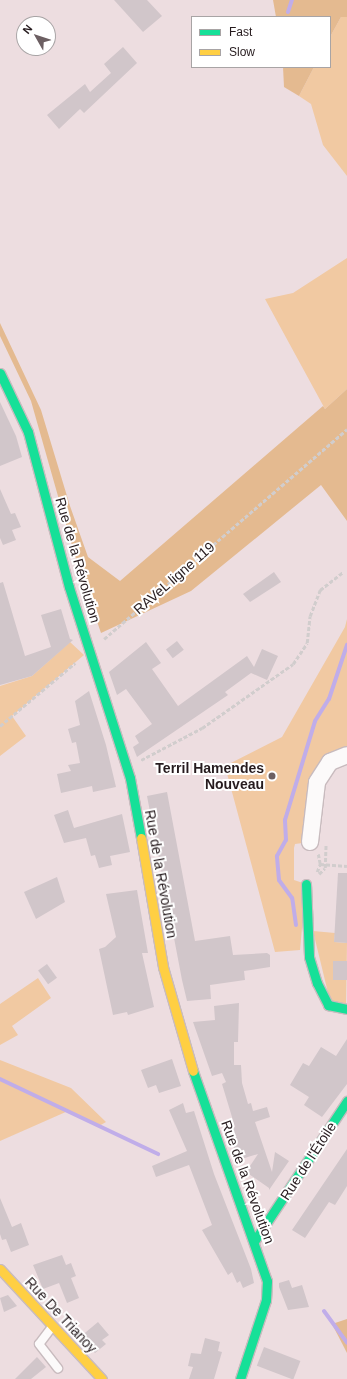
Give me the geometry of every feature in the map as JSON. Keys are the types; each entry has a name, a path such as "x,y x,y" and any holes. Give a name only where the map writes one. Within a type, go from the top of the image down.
{"street":[{"name":"Rue de la Révolution","path":"0,373 28,432 89,651 127,768 163,967 175,1012 226,1169 255,1240 267,1281 266,1300 240,1379"},
{"path":"310,842 317,782 330,762 347,755"},
{"path":"306,884 309,957 316,983 328,1005 347,1009"},
{"name":"Rue de l'Étoile","path":"255,1240 345,1107"},
{"name":"Rue De Trianoy","path":"0,1269 52,1327 102,1379"}],"lane":[{"path":"52,1327 39,1344 58,1368"}],"path":[{"name":"RAVeL ligne 119","path":"0,726 347,429"},
{"path":"127,768 202,728 293,664 307,644 310,616 320,590 343,572"},
{"path":"306,884 316,874 320,864 317,850 310,842"},
{"path":"320,864 347,866"}],"shaded area":[{"path":"273,0 347,0 347,17 341,17 331,35 331,16 276,16"},
{"path":"341,17 347,17 347,176 323,145 311,104 299,96 313,68 331,68 331,35"},
{"path":"283,68 313,68 299,96 284,87"},
{"path":"347,258 347,389 325,409 265,299 293,293"},
{"path":"0,323 41,410 70,506 88,557 120,581 323,406 325,409 347,389 347,521 321,485 191,591 101,633 77,563 31,401 0,336"},
{"name":"Terril Hamendes Nouveau","path":"347,619 347,755 330,762 310,842 295,844 294,848 294,880 306,884 300,950 275,952 225,766 282,737 345,627"},
{"path":"70,642 84,655 12,716 26,736 0,756 0,686 32,676"},
{"path":"313,931 335,933 334,942 347,943 346,1005 330,1001"},
{"path":"38,978 51,998 12,1026 18,1035 0,1045 0,1004"},
{"path":"0,1060 71,1088 106,1122 99,1126 68,1111 0,1141"},
{"path":"347,1319 347,1353 332,1324"}],"building":[{"path":"114,0 147,0 162,16 143,32"},
{"path":"123,47 137,63 84,113 80,109 59,129 47,115 85,84 90,92 111,73 104,64"},
{"path":"0,402 16,436 22,457 0,466"},
{"path":"0,489 11,514 15,513 21,527 12,530 16,540 3,545 0,538"},
{"path":"274,572 281,582 250,602 243,594"},
{"path":"3,582 25,656 51,647 41,615 61,609 70,639 73,640 32,676 0,685 0,583"},
{"path":"177,641 184,650 173,658 166,650"},
{"path":"146,642 161,663 152,669 178,706 247,656 254,667 262,649 278,656 267,680 251,673 225,692 228,695 137,757 133,747 139,743 135,736 152,724 126,689 117,695 109,672"},
{"path":"89,691 106,745 116,787 93,792 92,786 61,793 57,774 71,771 68,765 80,763 76,742 72,743 68,729 80,725 75,701"},
{"path":"167,792 195,941 230,936 233,955 267,953 270,955 270,967 244,971 245,980 210,985 211,999 187,1001 182,980 147,796"},
{"path":"68,810 74,828 122,814 130,852 110,856 112,865 99,868 95,855 91,856 86,838 64,843 54,815"},
{"path":"338,873 347,873 347,943 334,942"},
{"path":"57,877 65,902 36,919 24,892"},
{"path":"137,890 148,953 142,953 154,1007 128,1015 127,1012 113,1015 99,949 105,947 116,937 106,894"},
{"path":"333,961 347,961 347,980 333,980"},
{"path":"47,964 57,978 48,984 38,970"},
{"path":"239,1003 238,1042 234,1042 234,1065 241,1065 242,1083 248,1104 251,1103 253,1111 267,1107 270,1117 255,1122 272,1172 275,1152 289,1161 269,1190 269,1188 246,1172 258,1154 238,1160 228,1130 235,1127 222,1084 226,1082 222,1073 212,1076 193,1022 215,1020 214,1006"},
{"path":"347,1039 347,1084 322,1117 304,1105 309,1097 290,1085 303,1063 309,1066 321,1047 336,1056"},
{"path":"172,1059 181,1086 159,1093 156,1085 148,1088 141,1070"},
{"path":"183,1103 186,1113 194,1111 214,1174 251,1269 254,1283 243,1288 240,1281 237,1283 232,1272 228,1275 202,1230 212,1225 189,1165 156,1177 152,1166 187,1151 169,1110"},
{"path":"347,1149 347,1186 335,1205 329,1202 305,1238 292,1230"},
{"path":"0,1198 12,1227 21,1223 29,1245 11,1252 6,1239 2,1240 0,1234"},
{"path":"62,1255 66,1265 71,1263 76,1276 71,1278 79,1298 67,1303 59,1283 43,1289 33,1265"},
{"path":"289,1280 292,1288 302,1285 309,1307 288,1310 279,1287 279,1283"},
{"path":"8,1295 17,1306 4,1312 0,1298"},
{"path":"98,1322 109,1335 102,1340 106,1344 95,1353 80,1337"},
{"path":"205,1338 220,1342 218,1351 222,1352 214,1379 189,1379 193,1367 188,1366 191,1353 201,1354"},
{"path":"264,1347 300,1361 293,1379 257,1366"},
{"path":"37,1357 46,1367 31,1379 15,1379"}],"waterway":[{"path":"288,12 292,0"},
{"path":"296,925 292,898 279,880 277,856 286,840 285,820 315,721 329,699 347,645"},
{"path":"0,1079 158,1154"},
{"path":"324,1311 347,1343"}],"traffic: fast":[{"path":"0,373 28,432 69,587 130,778 141,838"},
{"path":"306,884 309,957 317,983 328,1005 347,1009"},
{"path":"193,1071 267,1281 266,1300 240,1379"},
{"path":"255,1240 347,1101"}],"traffic: slow":[{"path":"141,838 163,967 193,1071"},
{"path":"0,1269 102,1379"}],"place":[{"name":"Terril Hamendes Nouveau","path":"272,776"}]}
